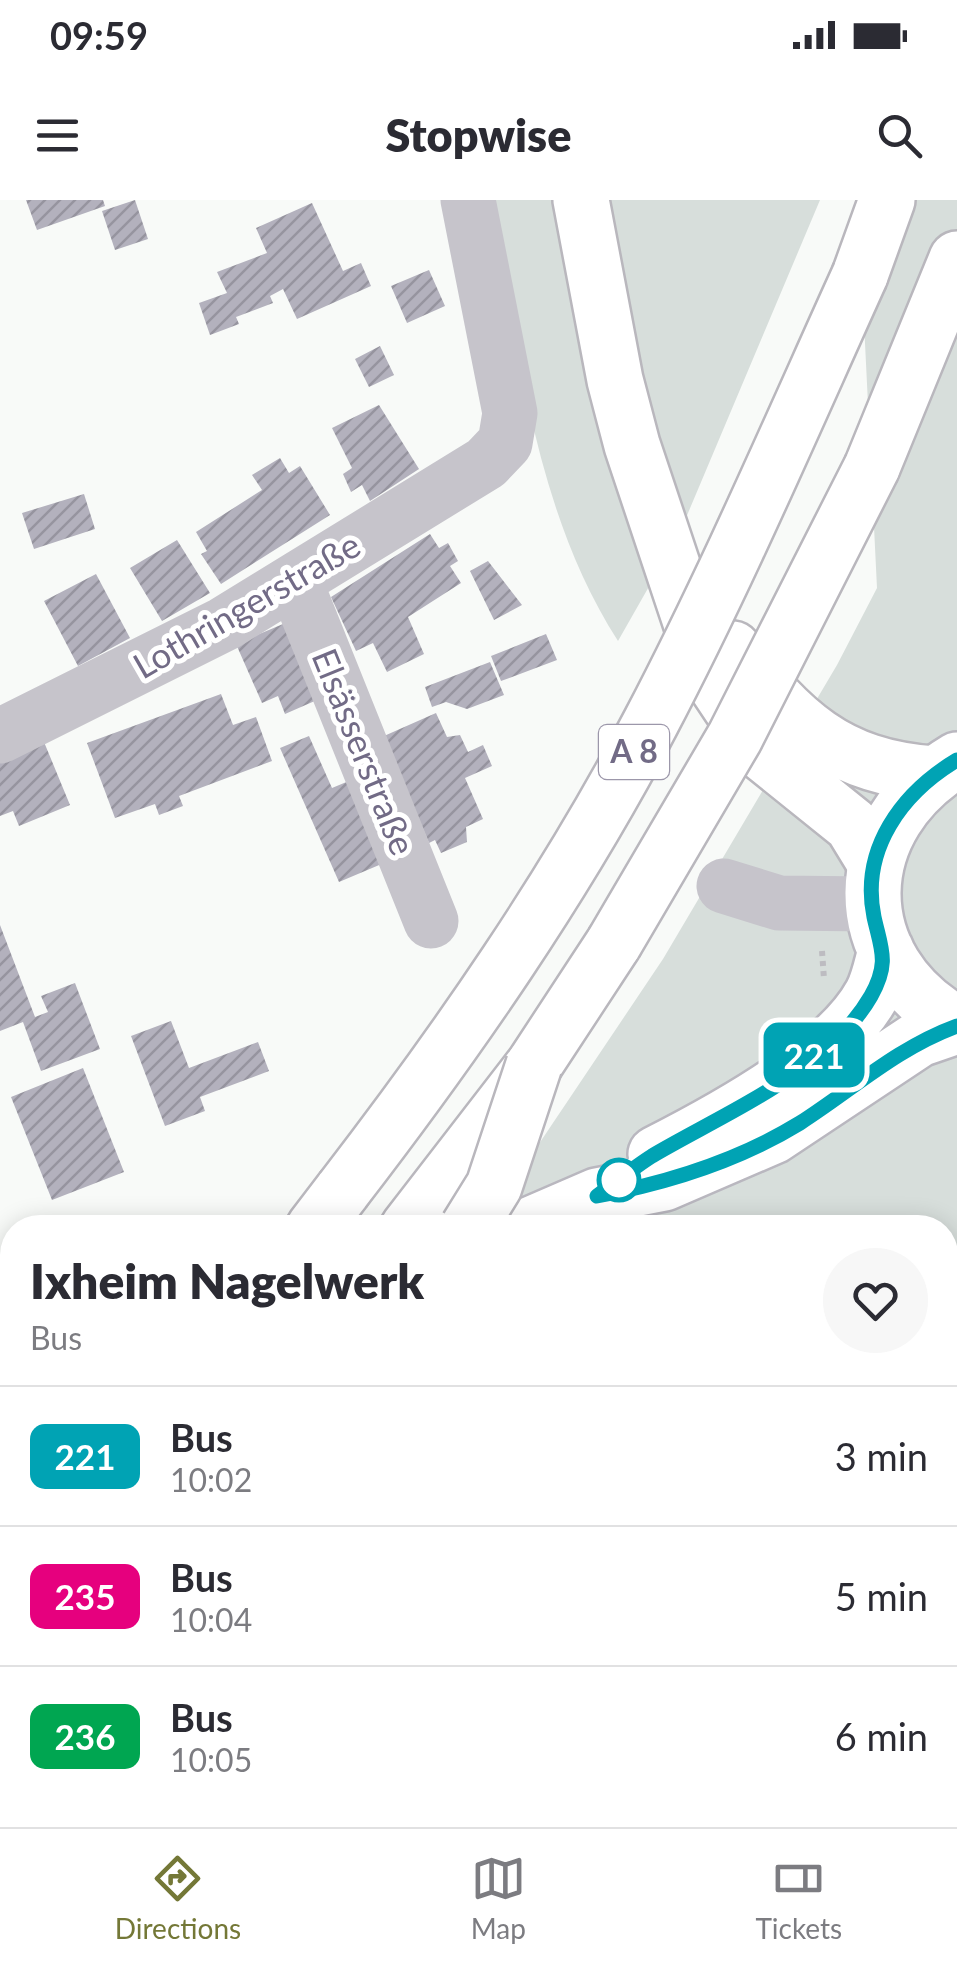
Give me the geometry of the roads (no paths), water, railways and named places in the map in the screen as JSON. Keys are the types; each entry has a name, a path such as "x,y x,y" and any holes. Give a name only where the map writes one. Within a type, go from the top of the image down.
{"main road":[{"path":"581,200 615,380 651,510 708,673 760,752 852,825 878,905 917,995 957,1025"},
{"name":"A 8","path":"324,1215 434,1072 562,878 651,722 860,275 887,200"},
{"name":"A 8","path":"418,1215 534,1065 676,843 735,737 872,468 957,259"},
{"path":"680,591 788,715 808,732 871,766 946,767"},
{"path":"554,1215 597,1196 650,1157 776,1086 805,1063 870,997 878,905 896,814 946,767"},
{"path":"597,1196 664,1183 773,1136 920,1039 957,1025"},
{"path":"476,1215 494,1186 534,1065"}],"street":[{"name":"Lothringerstraße","path":"0,736 100,690 294,582 486,463 505,443 510,413 468,200"},
{"name":"Elsässerstraße","path":"294,582 431,921"},
{"path":"724,886 778,903 878,905"}]}
